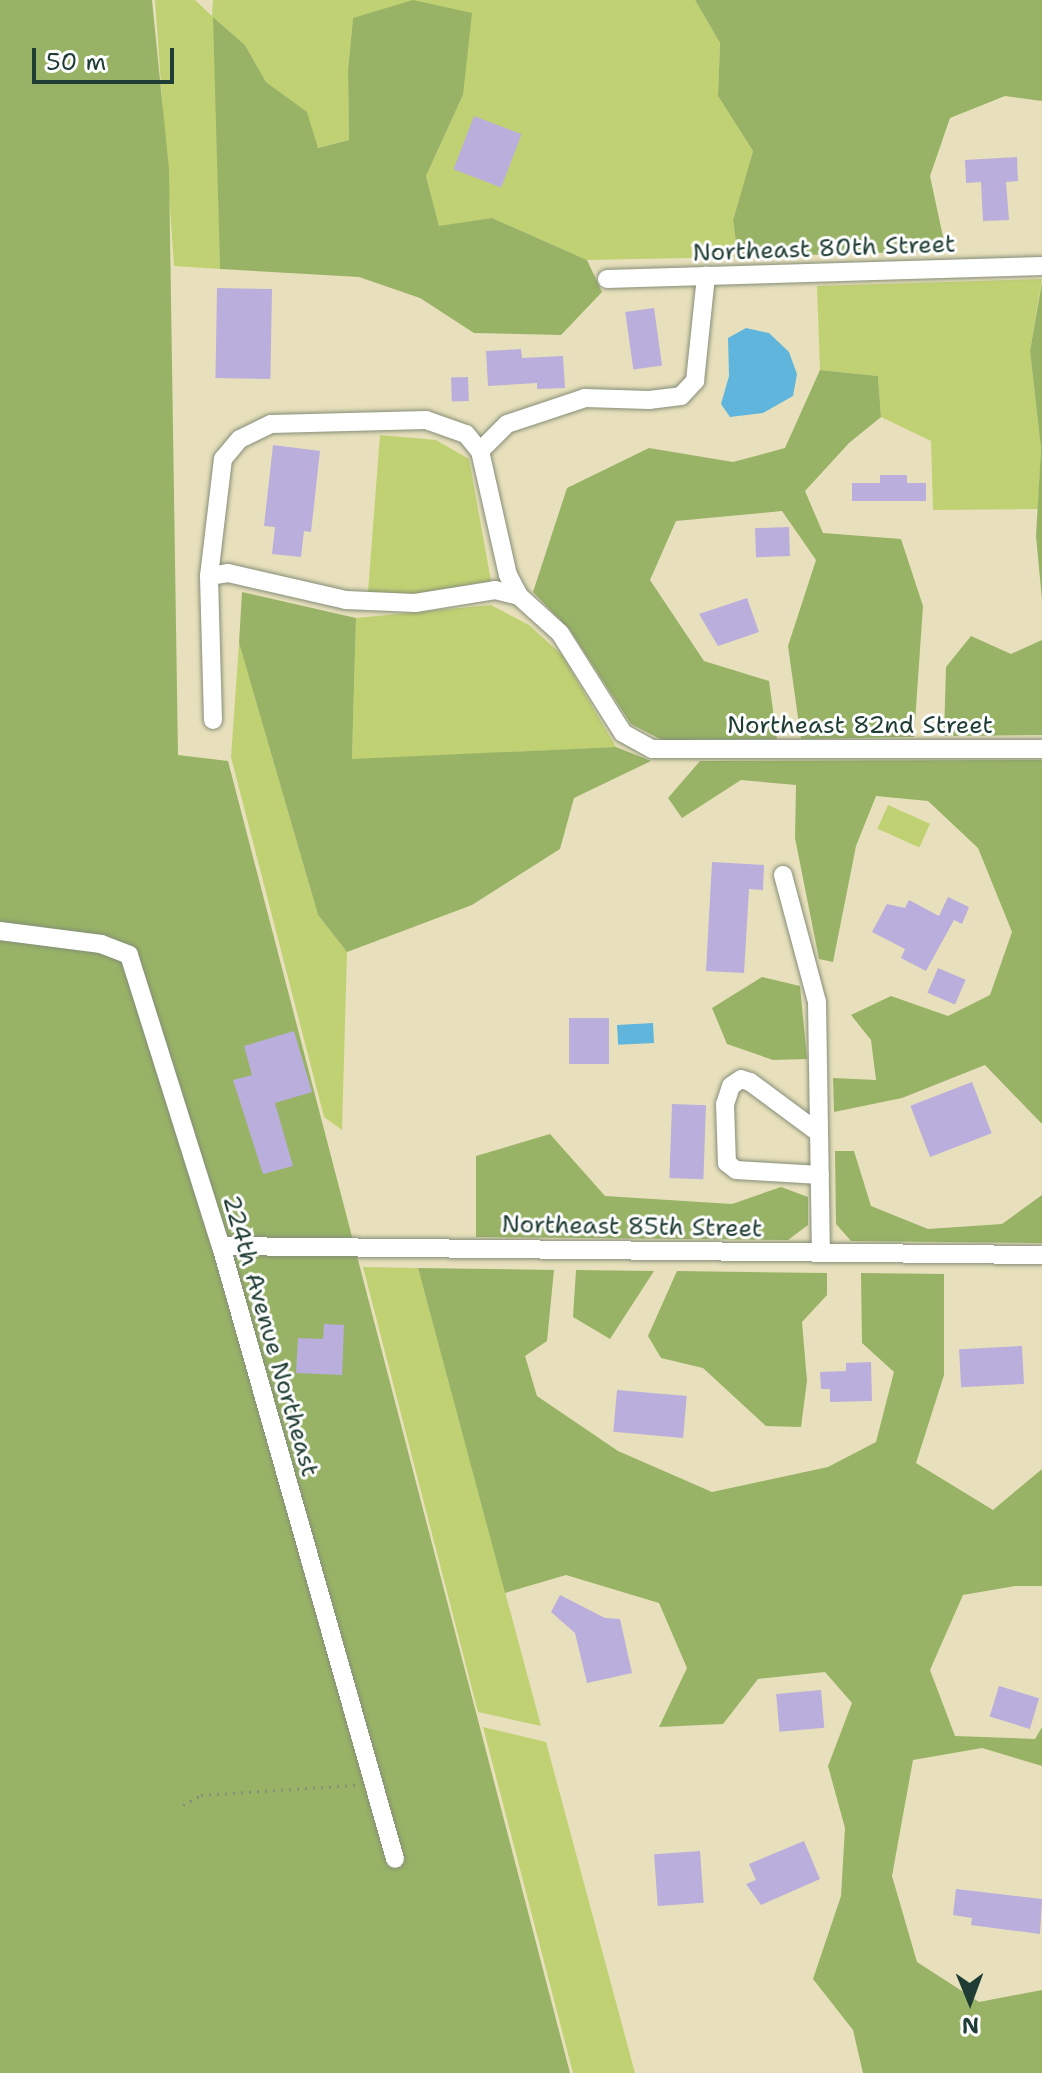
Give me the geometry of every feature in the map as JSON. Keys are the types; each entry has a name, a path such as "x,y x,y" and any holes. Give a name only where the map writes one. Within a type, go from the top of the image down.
{"street":[{"name":"Northeast 80th Street","path":"607,279 1042,266"},
{"path":"480,451 507,424 585,398 649,400 681,396 695,381 706,276"},
{"path":"213,720 209,576 223,459 240,439 271,424 426,420 466,434 480,451 508,575 519,596"},
{"path":"209,576 228,573 346,600 415,603 495,590 519,596"},
{"name":"Northeast 82nd Street","path":"519,596 560,633 623,733 652,749 1042,749"},
{"path":"783,875 817,1002 821,1253"},
{"name":"224th Avenue Northeast","path":"0,931 101,944 129,955 221,1246 395,1859"},
{"path":"819,1133 750,1082 741,1079 731,1086 725,1104 727,1163 736,1170 820,1175"},
{"name":"Northeast 85th Street","path":"221,1246 1042,1255"}],"path":[{"path":"183,1805 201,1795 373,1783"}],"green space":[{"path":"0,0 152,0 169,169 178,755 228,761 570,2073 0,2073"},
{"path":"155,0 195,0 212,16 213,0 695,0 720,43 718,96 753,151 733,220 738,257 587,260 492,218 439,227 426,176 463,95 353,18 348,70 349,140 317,148 306,112 266,82 245,45 214,18 220,269 174,266"},
{"path":"413,0 472,13 463,95 426,176 439,226 492,218 587,260 602,292 561,335 474,333 420,298 359,277 220,269 213,17 245,45 266,82 307,112 318,148 349,140 348,70 353,18"},
{"path":"695,0 1042,0 1042,101 1005,96 950,118 930,176 946,251 738,257 733,220 753,151 718,96 720,43"},
{"path":"1042,279 1030,351 1041,449 1038,509 933,510 931,441 881,417 878,376 820,370 817,286"},
{"path":"1042,282 1042,600 1036,536 1041,449 1030,351"},
{"path":"820,370 878,376 881,417 849,443 805,491 823,533 901,539 923,606 914,737 801,739 788,646 816,560 782,511 676,521 650,580 704,661 769,681 777,739 662,740 631,724 570,630 533,592 567,488 649,448 733,462 785,448"},
{"path":"380,435 436,440 469,459 491,581 408,595 368,592"},
{"path":"242,592 356,618 352,759 616,747 651,761 574,798 560,849 472,905 347,952 318,915 239,643"},
{"path":"491,605 529,625 562,655 616,747 352,760 356,618"},
{"path":"971,636 1011,654 1042,640 1042,735 944,736 946,667"},
{"path":"239,643 318,915 347,952 342,1130 324,1117 231,757"},
{"path":"1042,760 1042,1124 985,1065 902,1098 834,1112 833,1078 876,1080 871,1040 851,1015 891,996 948,1016 990,995 1012,932 978,848 928,801 876,796 856,846 833,962 819,959 795,838 796,785 741,780 682,818 668,798 700,761"},
{"path":"888,805 930,824 919,847 877,829"},
{"path":"762,977 800,986 807,1059 773,1060 727,1044 712,1008"},
{"path":"550,1134 605,1196 732,1204 781,1187 808,1197 808,1225 788,1240 476,1237 476,1156"},
{"path":"835,1151 854,1151 871,1206 928,1229 1002,1224 1042,1195 1042,1243 851,1241 836,1224"},
{"path":"363,1267 418,1268 541,1726 478,1712"},
{"path":"418,1268 554,1270 547,1341 525,1356 537,1396 618,1451 712,1492 828,1467 876,1442 894,1372 862,1343 861,1273 944,1274 944,1375 916,1463 993,1510 1042,1469 1042,1586 1015,1586 963,1595 930,1670 955,1736 1035,1739 1042,1727 1042,1766 982,1748 913,1760 892,1876 917,1962 979,2002 1042,1990 1042,2073 863,2073 853,2030 813,1979 841,1896 845,1828 828,1766 852,1703 825,1672 758,1679 723,1724 659,1727 687,1668 659,1603 566,1575 505,1593"},
{"path":"576,1270 654,1271 610,1339 573,1317"},
{"path":"677,1271 827,1273 827,1295 802,1322 807,1381 801,1427 766,1426 703,1368 661,1358 648,1336"},
{"path":"483,1727 546,1742 635,2073 573,2073"}],"water":[{"path":"746,328 769,333 789,352 797,374 793,396 763,413 730,417 721,404 729,376 728,338"},
{"path":"653,1023 654,1043 618,1045 617,1025"}],"building":[{"path":"474,116 522,134 501,187 454,169"},
{"path":"1017,157 1018,181 1006,182 1009,220 983,221 981,182 966,183 965,160"},
{"path":"217,288 272,289 270,379 215,378"},
{"path":"654,308 662,365 633,369 625,312"},
{"path":"521,349 522,358 563,356 565,388 537,389 537,383 488,386 486,351"},
{"path":"468,377 469,401 452,402 451,378"},
{"path":"273,445 320,451 311,532 304,531 301,557 272,554 275,527 264,526"},
{"path":"880,475 907,475 907,483 926,483 926,501 852,501 852,483 880,483"},
{"path":"789,527 790,556 756,557 755,528"},
{"path":"747,598 759,632 718,646 699,614"},
{"path":"712,862 764,865 763,890 749,889 744,973 706,971"},
{"path":"948,897 969,907 962,924 954,920 926,971 901,958 905,949 872,932 887,904 905,908 909,900 939,916"},
{"path":"938,968 966,980 955,1005 927,993"},
{"path":"569,1018 609,1018 609,1064 569,1064"},
{"path":"294,1031 312,1092 275,1103 293,1166 263,1174 233,1080 252,1075 244,1046"},
{"path":"972,1082 992,1133 930,1157 910,1106"},
{"path":"672,1104 706,1105 703,1179 669,1178"},
{"path":"324,1324 344,1325 342,1375 296,1373 298,1338 323,1339"},
{"path":"1022,1346 1024,1384 961,1387 959,1349"},
{"path":"871,1362 872,1401 830,1402 830,1389 821,1389 820,1372 846,1371 846,1363"},
{"path":"617,1390 687,1396 683,1438 613,1432"},
{"path":"560,1595 605,1618 620,1619 632,1673 587,1683 575,1633 551,1612"},
{"path":"999,1686 1039,1698 1030,1729 990,1717"},
{"path":"821,1690 824,1728 779,1732 776,1694"},
{"path":"804,1841 820,1879 761,1905 746,1884 756,1880 749,1864"},
{"path":"700,1851 704,1903 658,1906 654,1854"},
{"path":"956,1889 1042,1899 1040,1934 971,1925 972,1918 953,1915"}]}
